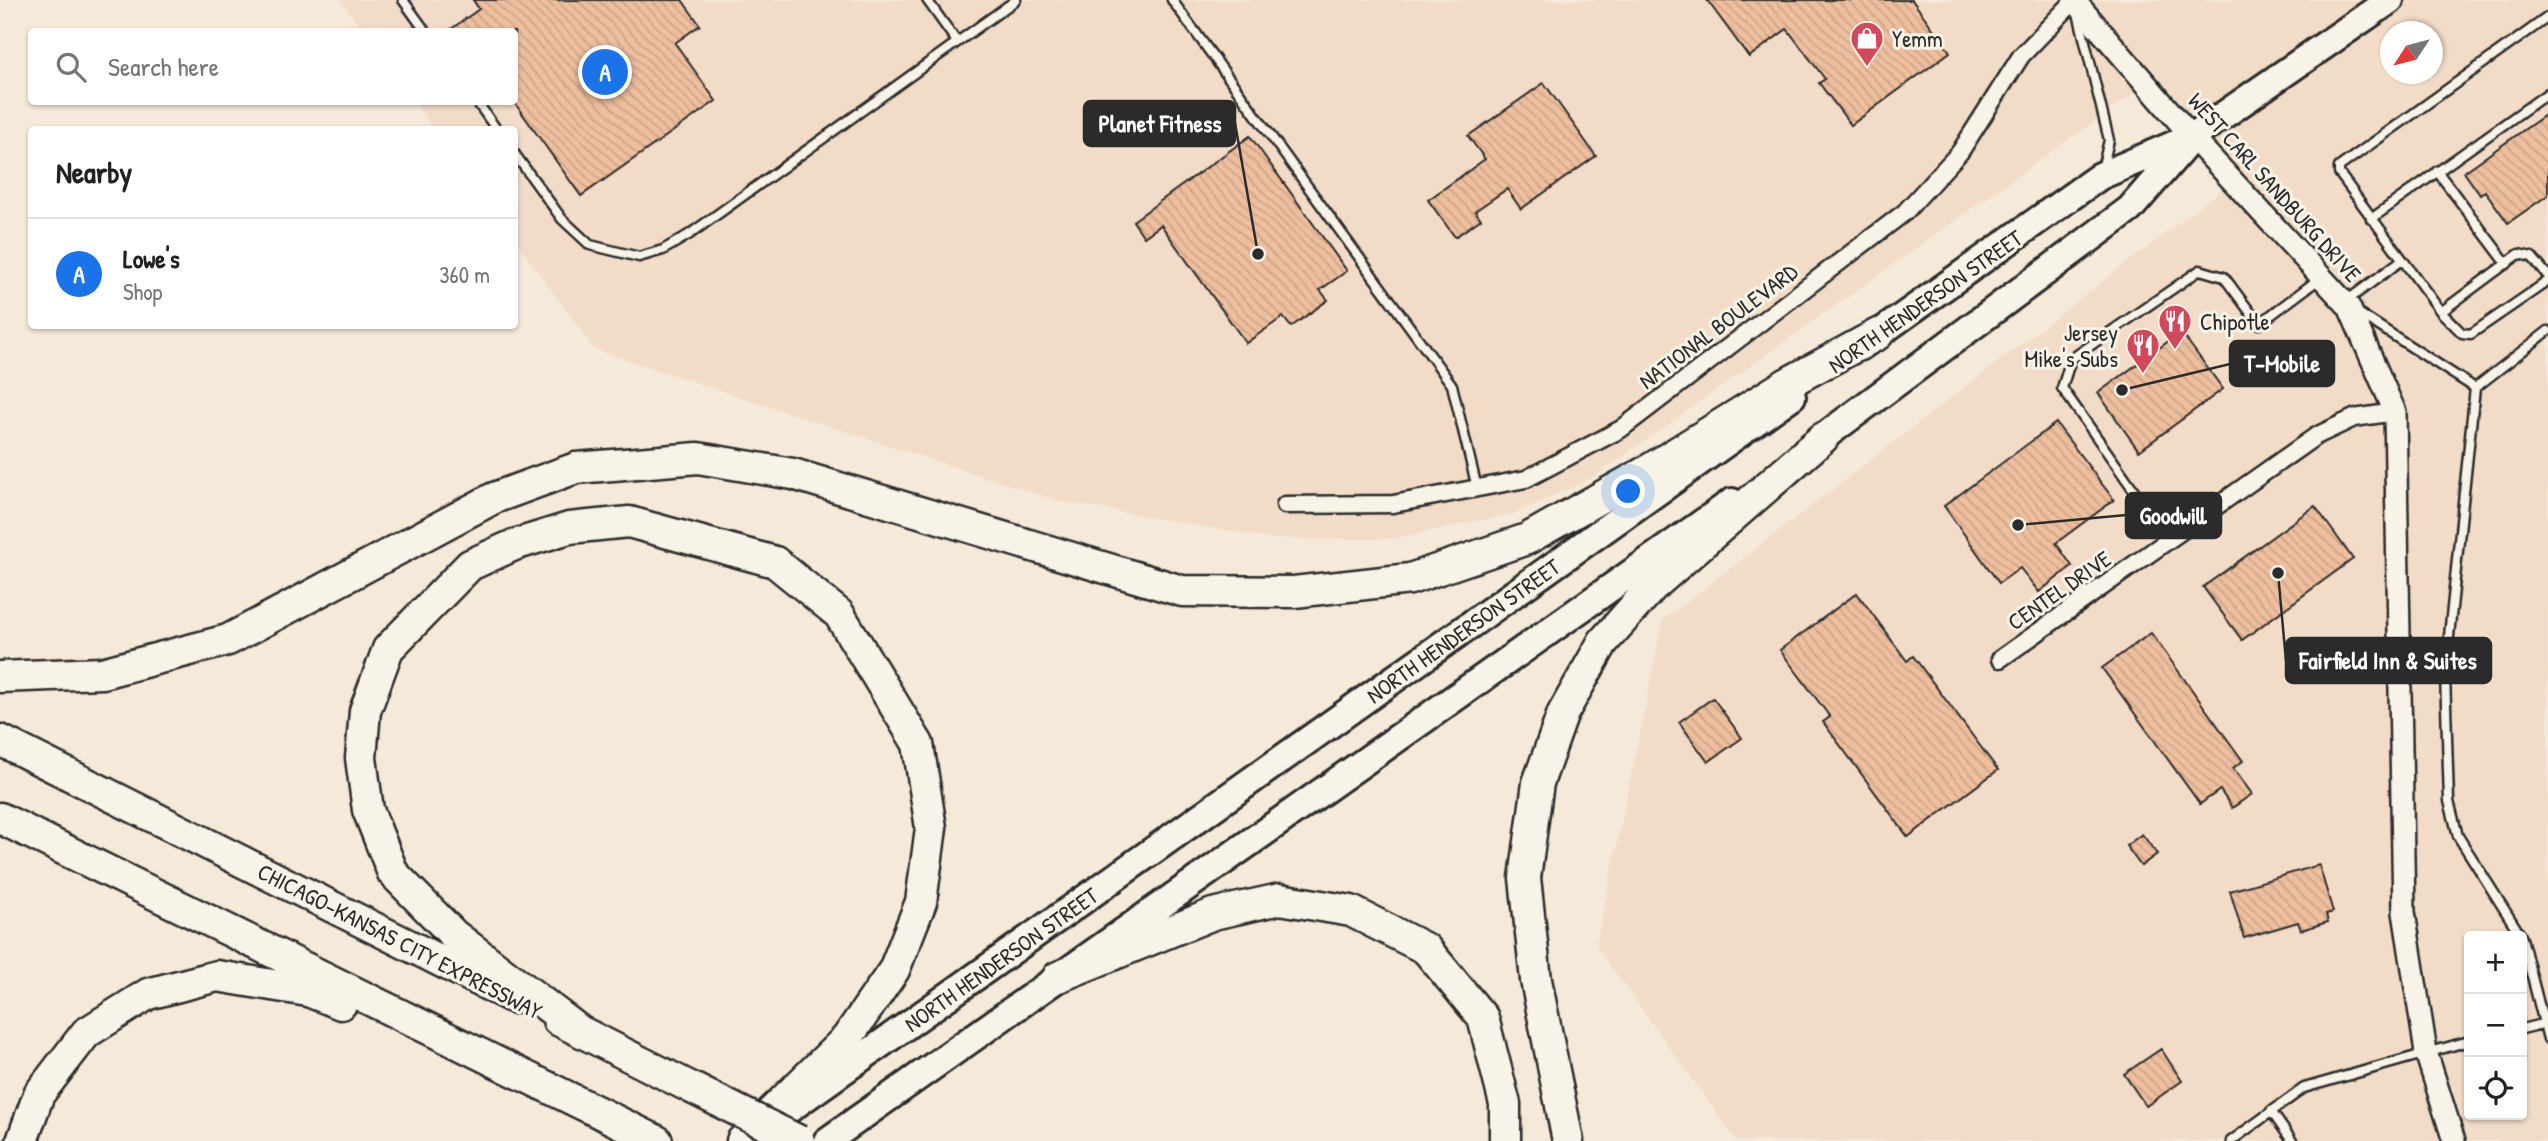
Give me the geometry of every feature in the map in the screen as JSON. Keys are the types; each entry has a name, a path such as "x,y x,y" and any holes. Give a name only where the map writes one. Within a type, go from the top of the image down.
{"highway":[{"path":"0,677 102,673 228,640 494,498 576,468 698,458 793,474 1182,591 1294,592 1410,579 1527,539 1647,471 1786,384 1878,334"},
{"path":"1568,1141 1536,980 1525,878 1538,783 1563,713 1603,642 1652,587 1823,438"},
{"path":"577,1030 454,935 393,873 368,810 361,758 365,711 388,649 470,565 514,545 569,528 629,523 775,562 839,614 918,744 931,828 921,902 894,970 847,1038 743,1141"},
{"name":"CHICAGO-KANSAS CITY EXPRESSWAY","path":"0,740 799,1141"},
{"path":"0,818 647,1136"},
{"path":"1058,977 1213,914 1280,899 1351,911 1426,949 1483,1018 1506,1104 1505,1141"},
{"path":"22,1141 39,1094 86,1033 148,994 217,976 308,991 523,1075"}],"main road":[{"name":"NORTH HENDERSON STREET","path":"743,1141 2100,176 2192,137 2390,0"},
{"name":"NORTH HENDERSON STREET","path":"827,1141 1823,438 2130,209 2192,137"}],"street":[{"name":"NATIONAL BOULEVARD","path":"1285,505 1393,504 1527,479 1621,429 1905,212 1960,152 2021,56 2074,0"},
{"name":"WEST CARL SANDBURG DRIVE","path":"2074,0 2192,137 2347,305 2395,412 2404,912 2426,1052 2454,1141"},
{"name":"CENTEL DRIVE","path":"2000,659 2316,436 2354,418 2395,412"}],"lane":[{"path":"403,0 423,28"},
{"path":"927,0 957,42"},
{"path":"518,158 562,219 590,245 639,257 663,250 690,234 1016,0"},
{"path":"1172,0 1452,385 1477,488"},
{"path":"2074,0 2109,140 2100,176"},
{"path":"2441,312 2519,254 2532,257 2548,278 2472,334 2462,333 2441,312 2371,219 2339,173 2339,166 2548,17"},
{"path":"2371,219 2548,93"},
{"path":"479,105 494,126"},
{"path":"2437,171 2507,264"},
{"path":"2402,260 2347,305 2475,388"},
{"path":"2169,540 2062,388 2071,359 2200,270 2224,277 2259,324 2322,277"},
{"path":"2517,931 2458,836 2449,801 2445,674 2475,388 2548,331"},
{"path":"2527,962 2548,1039"},
{"path":"2527,1028 2542,1024"},
{"path":"2231,1141 2304,1088 2464,1042"},
{"path":"2271,1111 2292,1141"}],"shaded area":[{"path":"340,0 2548,0 2548,1141 1737,1141 1596,946 1663,620 2233,181 2147,84 1594,477 1516,513 1391,539 1273,539 1058,501 594,349 518,244 518,126 432,126 416,105 518,105 518,28 361,28"}],"building":[{"path":"473,0 682,0 700,25 675,43 716,101 581,196 516,105 518,28 453,28 479,9"},
{"path":"1707,0 1912,0 1950,52 1851,125 1819,83 1825,79 1787,29 1749,57"},
{"path":"1544,83 1596,156 1521,209 1507,189 1475,211 1481,219 1455,237 1428,200 1485,159 1468,136"},
{"path":"2548,113 2548,195 2508,223 2485,191 2480,195 2464,172"},
{"path":"1250,136 1347,271 1320,290 1328,300 1291,327 1283,317 1246,343 1161,225 1144,237 1133,221"},
{"path":"2181,332 2223,389 2139,451 2098,393"},
{"path":"2056,423 2114,500 2056,543 2072,566 2039,592 2020,568 1999,583 1944,506"},
{"path":"2315,506 2353,559 2242,640 2203,587"},
{"path":"1857,593 1907,661 1913,656 1998,770 1908,837 1823,722 1830,717 1780,650"},
{"path":"2151,633 2243,761 2233,768 2252,794 2232,808 2220,790 2200,804 2102,668"},
{"path":"1713,698 1742,738 1708,762 1679,722"},
{"path":"2142,834 2157,854 2141,866 2126,846"},
{"path":"2319,865 2333,912 2326,914 2328,922 2301,930 2298,922 2244,938 2230,891"},
{"path":"2161,1049 2182,1081 2146,1106 2124,1074"}],"place":[{"name":"Yemm","path":"1867,68"},
{"name":"Lowe's","path":"605,72"},
{"name":"Planet Fitness","path":"1258,254"},
{"name":"Chipotle","path":"2175,351"},
{"name":"Jersey Mike's Subs","path":"2143,375"},
{"name":"T-Mobile","path":"2122,390"},
{"name":"Goodwill","path":"2018,525"},
{"name":"Fairfield Inn & Suites","path":"2278,573"}]}
